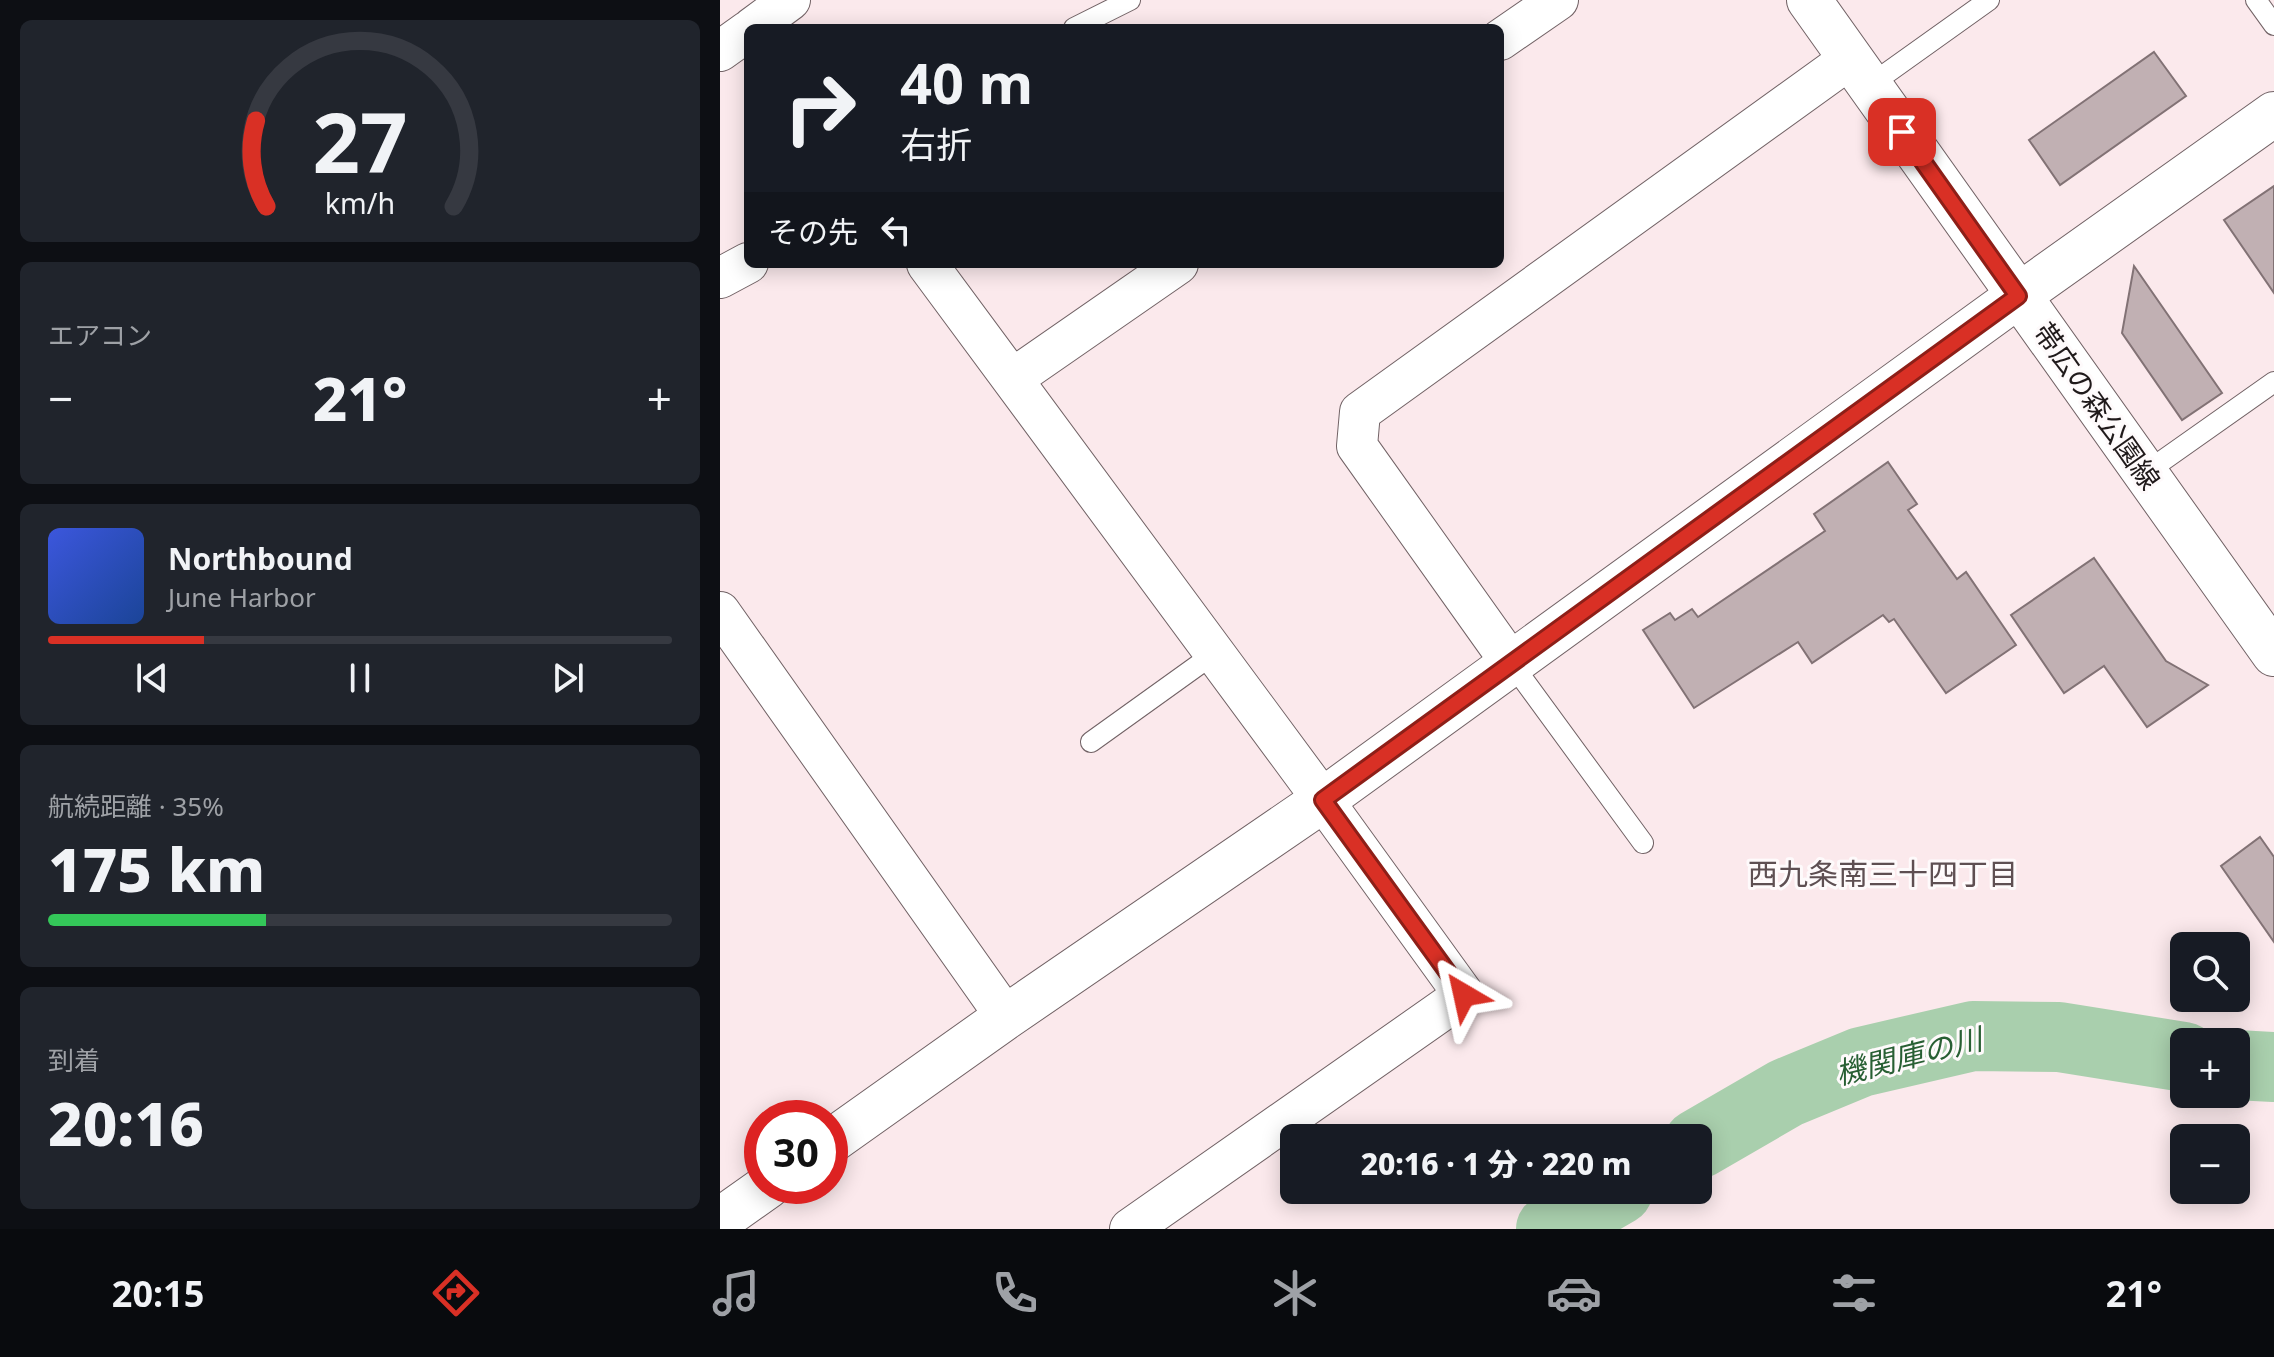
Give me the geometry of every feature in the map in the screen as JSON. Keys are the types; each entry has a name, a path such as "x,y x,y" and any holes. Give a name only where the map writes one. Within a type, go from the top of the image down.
{"street":[{"path":"757,24 790,0"},
{"path":"1504,37 1558,0"},
{"name":"帯広の森公園線","path":"1809,0 2274,654"},
{"path":"720,51 744,33"},
{"path":"1512,664 1357,446 1360,412 1860,72"},
{"path":"848,1129 1323,800 2274,114"},
{"path":"720,278 744,265"},
{"path":"930,268 1464,995 1130,1229"},
{"path":"1012,379 1172,268"},
{"path":"720,612 1006,1017"},
{"path":"720,1220 744,1203"}],"lane":[{"path":"1082,24 1130,0"},
{"path":"1860,72 1989,0"},
{"path":"2256,0 2274,25"},
{"path":"2145,473 2274,382"},
{"path":"1091,742 1215,653"},
{"path":"1512,664 1643,843"}],"building":[{"path":"2154,52 2186,96 2060,185 2029,140"},
{"path":"2274,186 2274,293 2224,220"},
{"path":"2134,266 2222,393 2182,420 2122,333"},
{"path":"1888,462 1917,504 1908,510 1957,579 1966,572 2016,645 1946,693 1894,619 1889,622 1883,615 1812,663 1798,642 1694,708 1643,630 1670,613 1675,620 1692,609 1698,617 1825,531 1814,514"},
{"path":"2094,558 2166,661 2208,685 2147,727 2104,666 2064,693 2011,615"},
{"path":"2260,837 2274,857 2274,942 2221,866"}],"waterway":[{"name":"機関庫の川","path":"1712,1136 1786,1093 1861,1062 1973,1036 2059,1037 2170,1055"},
{"name":"機関庫の川","path":"2250,1066 2274,1067"},
{"name":"機関庫の川","path":"1551,1229 1594,1204"}],"district":[{"name":"西九条南三十四丁目","path":"1883,875"}],"route":[{"path":"1464,995 1323,800 2018,296 1902,132"}]}
